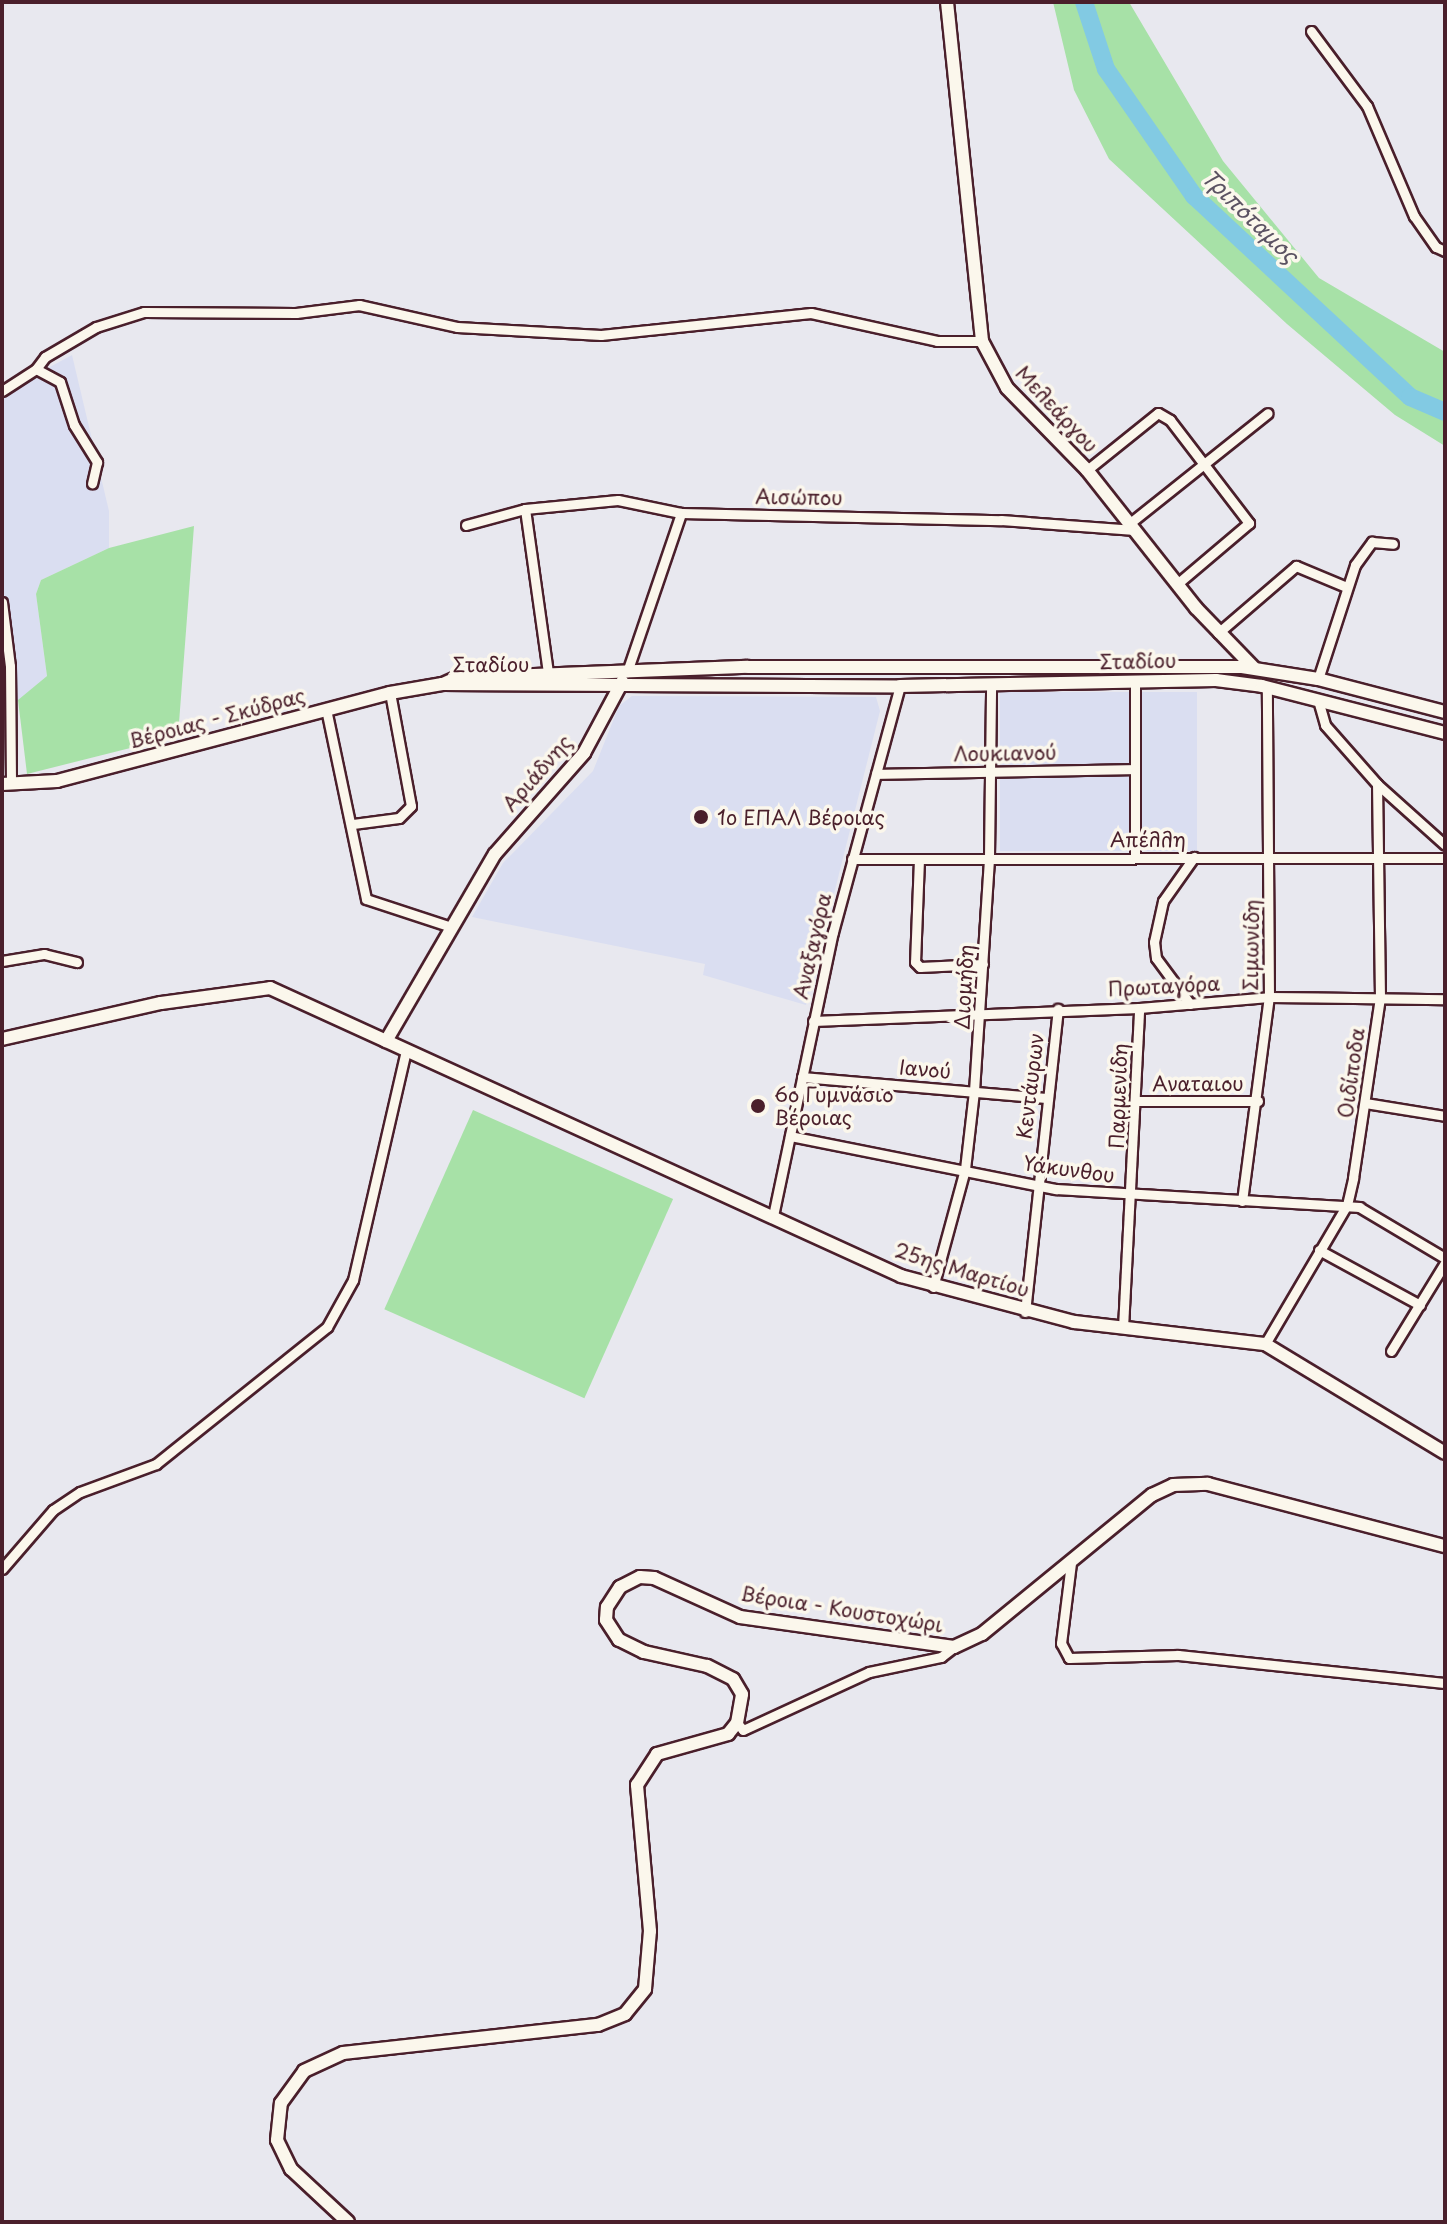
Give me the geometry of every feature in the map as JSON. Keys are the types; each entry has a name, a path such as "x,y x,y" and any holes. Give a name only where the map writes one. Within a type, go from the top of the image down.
{"street":[{"name":"Μελεάργου","path":"947,2 982,341 1007,388 1087,470 1177,584 1218,633 1254,668 1267,687"},
{"path":"1311,31 1367,106 1414,216 1436,247 1445,251"},
{"path":"2,391 36,369 45,357 118,317 296,313 359,305 457,327 601,335 811,313 937,341 982,341"},
{"path":"36,369 60,382 74,425 97,462 92,483"},
{"path":"1087,470 1158,413 1170,420 1249,523 1177,584"},
{"path":"1132,526 1268,413"},
{"name":"Αισώπου","path":"466,525 525,509 618,500 681,513 1132,526"},
{"path":"525,509 548,673"},
{"name":"Αριάδνης","path":"386,1041 495,854 584,753 627,672 681,513"},
{"path":"1318,679 1344,586 1365,547 1372,542 1393,544"},
{"path":"1218,633 1296,566 1344,586"},
{"path":"2,602 10,666 7,784"},
{"name":"Σταδίου","path":"442,684 456,678 748,667 1254,668 1318,679 1445,712"},
{"path":"1135,680 1135,857"},
{"name":"Σταδίου","path":"442,684 900,686 1216,680 1267,687 1445,733"},
{"name":"Βέροιας - Σκύδρας","path":"7,784 96,772 326,709 442,684"},
{"name":"Διομήδη","path":"933,1287 965,1169 974,1091 989,857 991,684"},
{"name":"Αναξαγόρα","path":"773,1216 813,1021 852,859 900,686"},
{"name":"Σιμωνίδη","path":"1242,1201 1258,1101 1269,997 1267,687"},
{"path":"353,824 399,818 411,806 390,693"},
{"path":"1318,700 1325,725 1377,784 1445,845"},
{"path":"326,709 367,900 451,927"},
{"name":"Λουκιανού","path":"876,774 1134,769"},
{"name":"Οιδίποδα","path":"1265,1344 1347,1205 1380,997 1377,784"},
{"path":"1190,1004 1156,958 1154,942 1163,901 1194,857"},
{"name":"Απέλλη","path":"852,859 1445,858"},
{"path":"919,859 915,962 920,967 983,964"},
{"path":"2,961 44,954 77,962"},
{"name":"25ης Μαρτίου","path":"2,1039 161,1003 270,988 933,1287 1025,1312 1123,1328 1265,1344 1445,1453"},
{"name":"Πρωταγόρα","path":"813,1021 1139,1008 1269,997 1445,999"},
{"name":"Παρμενίδη","path":"1123,1328 1133,1195 1139,1008"},
{"name":"Κεντάυρων","path":"1025,1312 1058,1009"},
{"path":"2,1569 53,1510 80,1492 156,1464 327,1327 353,1280 406,1050"},
{"name":"Ιανού","path":"802,1077 1046,1098"},
{"name":"Αναταιου","path":"1137,1101 1258,1101"},
{"path":"1365,1103 1445,1116"},
{"name":"Υάκυνθου","path":"790,1136 1037,1185 1133,1195 1347,1205"},
{"path":"1347,1205 1359,1207 1445,1261 1391,1351"},
{"path":"1319,1250 1420,1305"},
{"name":"Βέροια - Κουστοχώρι","path":"737,1723 742,1694 733,1679 707,1666 630,1648 609,1630 607,1607 620,1587 640,1577 654,1578 740,1617 954,1647 971,1642 1152,1495 1184,1483 1208,1484 1445,1546"},
{"path":"1071,1563 1061,1643 1069,1658 1178,1655 1445,1683"},
{"path":"348,2222 300,2179 281,2151 276,2116 296,2078 343,2053 598,2025 633,2008 650,1970 637,1785 653,1757 720,1738 737,1723 743,1730 869,1672 941,1657 954,1647"}],"shaded area":[{"path":"72,355 109,511 109,548 41,580 36,594 47,676 2,714 2,393"},
{"path":"1000,692 1197,692 1197,851 1000,851"},
{"name":"1ο ΕΠΑΛ Βέροιας","path":"632,696 876,697 880,711 806,1005 703,975 705,964 472,917 503,863 593,771 619,706"}],"green space":[{"path":"1053,2 1129,2 1223,161 1319,278 1445,352 1445,446 1395,415 1287,324 1109,159 1074,90"},
{"path":"194,526 178,736 27,774 18,700 47,676 36,594 41,580 109,548"},
{"path":"473,1110 673,1199 584,1398 384,1309"}],"waterway":[{"name":"Τριπόταμος","path":"1084,2 1106,69 1194,196 1410,397 1445,412"}],"place":[{"name":"1ο ΕΠΑΛ Βέροιας","path":"701,817"},
{"name":"6ο Γυμνάσιο Βέροιας","path":"758,1106"}]}
